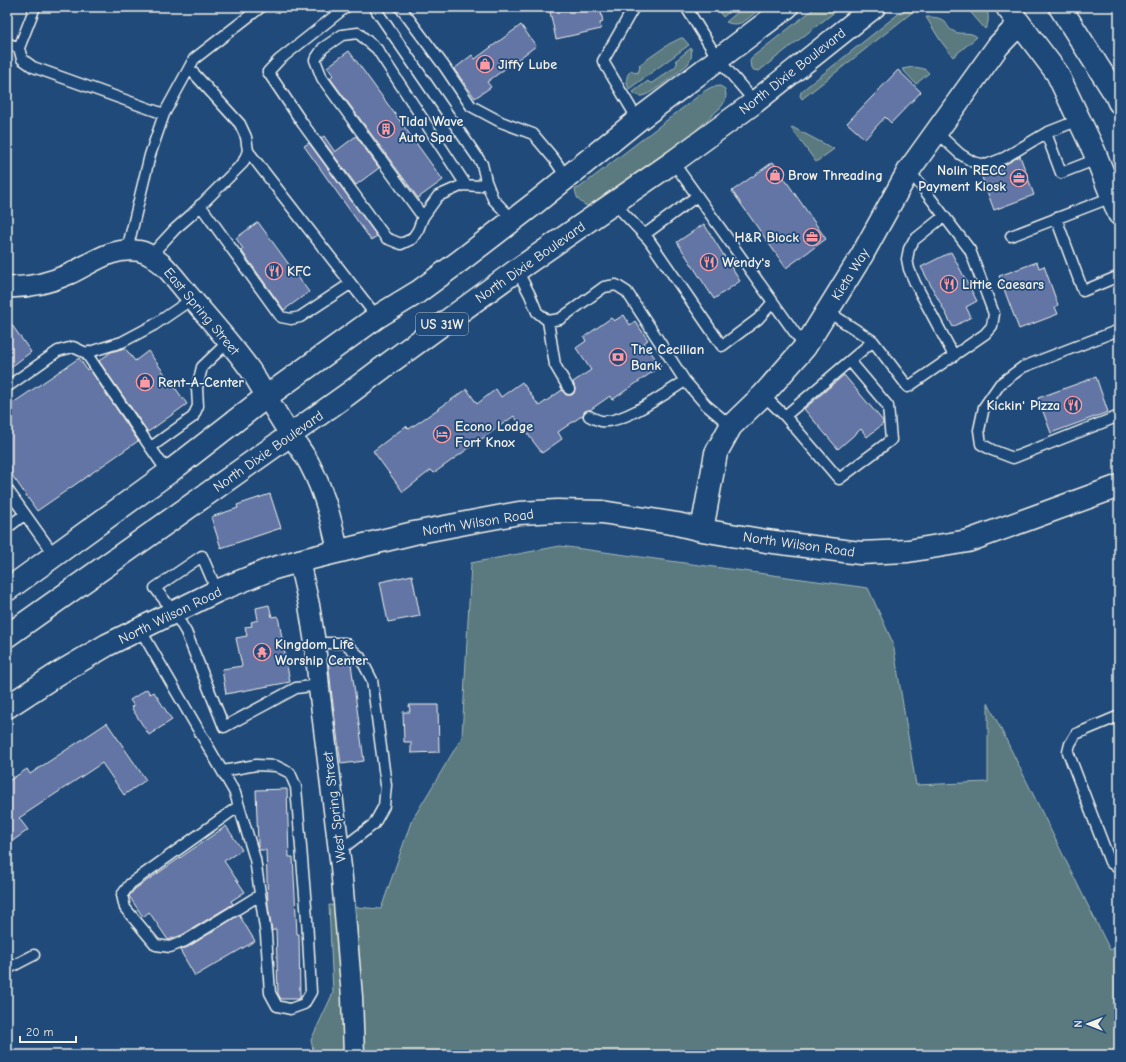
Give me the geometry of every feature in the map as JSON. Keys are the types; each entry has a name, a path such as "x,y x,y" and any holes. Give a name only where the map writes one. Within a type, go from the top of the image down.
{"main road":[{"name":"US 31W","path":"7,590 168,473 266,397 377,318 418,292 567,178 638,120 786,7"},
{"name":"North Dixie Boulevard","path":"7,636 348,394 517,270 673,162 754,102 874,7"},
{"path":"1060,7 1119,102"},
{"path":"1013,15 1056,73 1080,120 1116,206"},
{"name":"Kieta Way","path":"702,530 716,453 731,426 763,395 804,347 862,255 909,170 998,46 1013,15"},
{"name":"North Wilson Road","path":"7,707 56,675 107,645 217,591 271,569 414,533 519,513 557,511 602,512 766,541 860,552 908,551 968,541 1119,486"}],"street":[{"name":"East Spring Street","path":"7,287 17,288 52,281 113,252 127,250 140,251 163,265 239,355 266,397"},
{"path":"266,397 309,463 324,496 335,532 338,552"},
{"name":"West Spring Street","path":"299,561 309,605 315,643 339,851 352,997 354,1055"}],"lane":[{"path":"35,7 19,48 22,59 33,67 164,114"},
{"path":"127,250 150,155 164,114 189,68 194,59 261,7"},
{"path":"346,7 279,60 268,72 303,124 386,238 401,244 412,239 418,230 423,217 438,196 466,185 479,186 486,181"},
{"path":"374,7 482,164 486,181 493,199 513,220"},
{"path":"400,7 444,66 471,106 501,122 533,134 554,159 567,178"},
{"path":"634,7 603,61 638,120"},
{"path":"686,7 718,59 754,102"},
{"path":"423,217 322,78 315,60 323,48 342,35 358,33 377,50 466,185"},
{"path":"7,43 19,48"},
{"path":"189,68 240,124 246,137 248,151 377,318"},
{"path":"936,132 960,154 973,162 986,165 1004,158 1046,133 1080,120"},
{"path":"1046,133 1061,172 1097,158"},
{"path":"150,256 175,229 243,163 248,151"},
{"path":"673,162 804,347"},
{"path":"827,311 873,341 908,387 985,334 992,326 994,314 970,250 909,170"},
{"path":"644,235 697,196"},
{"path":"614,203 649,240 722,346 758,320 773,302"},
{"path":"200,205 281,316 291,319 300,317 350,284"},
{"path":"1011,236 1056,218 1116,206"},
{"path":"944,216 914,240 909,249 907,259 909,269 915,283 954,356"},
{"path":"1056,218 1083,291 1119,276"},
{"path":"517,270 537,312 548,321 555,365 569,389"},
{"path":"548,321 560,319 604,287 616,284 627,292 685,381 706,405 731,426"},
{"path":"86,353 122,342 154,325 192,299"},
{"path":"1119,330 1023,367 1000,384 984,407 979,430 981,444 1013,458 1119,416"},
{"path":"785,416 873,341"},
{"path":"151,447 193,417 198,406 197,388 202,368 228,342"},
{"path":"7,387 58,351 73,347 86,353 168,473"},
{"path":"763,395 785,416 839,479 891,440 888,406 850,361"},
{"path":"589,416 601,421 615,419 645,407 685,381"},
{"path":"7,489 54,556"},
{"path":"7,528 25,514"},
{"path":"217,591 202,556 155,588 174,612 186,632 224,727 296,688 319,685"},
{"path":"140,629 235,793 255,859 266,935 270,993 277,1006 290,1009 304,1004 311,992 307,919 296,787 290,773 276,766 256,765 223,771"},
{"path":"315,643 345,643 360,657 372,680 386,785 384,806 374,824 339,851"},
{"path":"1119,716 1076,734 1070,744 1068,752 1110,862 1119,869"},
{"path":"239,806 130,884 122,895 126,908 156,945 170,947 185,941 260,895"},
{"path":"7,968 34,955"}],"green space":[{"path":"721,7 735,7 723,17 720,13"},
{"path":"744,7 762,7 750,18 741,23 732,24 726,22"},
{"path":"816,7 841,7 759,71 751,68 751,58"},
{"path":"907,7 919,7 802,99 800,96 804,89"},
{"path":"966,7 987,7 988,21 985,29"},
{"path":"926,17 941,19 953,31 971,34 977,37 953,57 940,40"},
{"path":"683,38 689,45 629,89 627,79 628,74 632,70 634,73 638,73 640,67 639,65 669,44"},
{"path":"691,48 692,52 688,64 665,82 646,95 639,96 633,92 648,81 652,83 675,67 677,61 675,61"},
{"path":"913,67 924,69 929,73 916,84 902,69"},
{"path":"720,86 725,89 725,101 721,107 692,134 587,206 578,199 575,189 579,188 706,90 712,87"},
{"path":"792,127 834,149 816,162 791,128"},
{"path":"560,546 868,588 893,643 916,785 988,782 988,703 1110,950 1119,946 1119,1055 314,1055 311,1040 333,993 329,905 381,909 411,822 462,737 471,563"}],"building":[{"path":"549,7 600,7 603,22 600,23 601,29 556,39"},
{"name":"Jiffy Lube","path":"521,25 536,46 487,82 491,87 475,98 454,69 472,55 475,59"},
{"name":"Tidal Wave Auto Spa","path":"349,51 443,180 418,198 330,78 333,75 327,67"},
{"path":"898,70 921,92 891,123 885,117 865,139 847,123"},
{"path":"324,136 335,152 356,136 379,168 356,185 321,138"},
{"path":"309,143 377,236 371,240 304,146"},
{"path":"1020,156 1034,195 994,210 980,172 988,171 1006,164"},
{"path":"773,162 826,239 786,268 732,191"},
{"name":"KFC","path":"258,222 309,292 284,310 241,250 243,249 236,238"},
{"name":"Wendy's","path":"704,224 740,281 714,299 677,242"},
{"name":"Little Caesars","path":"951,252 977,301 966,307 971,317 953,327 921,267"},
{"path":"1037,262 1039,268 1044,266 1058,305 1055,307 1058,314 1019,329 999,276"},
{"path":"624,315 630,325 635,321 648,340 644,343 661,366 612,400 610,396 590,410 585,411 583,415 558,432 562,439 542,453 514,416 434,473 431,470 403,492 373,451 406,426 409,429 467,389 477,404 496,389 501,397 522,382 539,406 562,390 566,395 572,395 575,389 573,382 591,370 576,348 586,341 584,337 611,318 614,321"},
{"path":"7,318 31,352 7,370"},
{"name":"Rent-A-Center","path":"125,348 135,361 148,351 187,404 148,432 99,361 111,352"},
{"path":"79,358 87,370 89,368 138,441 37,511 7,468 7,407"},
{"path":"844,375 883,421 883,424 867,437 861,429 838,449 804,409"},
{"name":"Kickin' Pizza","path":"1096,377 1108,412 1051,433 1038,398"},
{"path":"270,494 281,528 221,548 211,517 238,508 237,505"},
{"path":"412,575 420,616 388,622 380,582"},
{"name":"Kingdom Life Worship Center","path":"269,605 272,617 278,616 290,682 226,694 222,669 242,666 236,638 247,636 245,627 252,626 251,622 258,620 256,608"},
{"path":"350,656 364,761 341,764 328,659"},
{"path":"147,689 150,694 154,692 172,720 149,735 131,707 134,706 130,700"},
{"path":"409,705 438,705 439,752 411,753 411,742 404,742 403,712 410,712"},
{"path":"107,723 146,780 124,795 102,763 19,818 28,830 7,845 7,782 27,769 30,774"},
{"path":"287,789 289,857 293,857 297,934 299,934 299,999 281,999 278,994 276,929 272,931 268,906 266,850 259,850 258,845 256,790"},
{"path":"226,826 242,850 224,861 245,892 231,901 233,904 182,935 168,940 149,912 143,917 129,896 135,889"},
{"path":"239,915 255,941 195,976 180,950 188,947"}],"place":[{"name":"Jiffy Lube","path":"485,64"},
{"name":"Tidal Wave Auto Spa","path":"386,129"},
{"name":"Brow Threading","path":"775,175"},
{"name":"Nolin RECC Payment Kiosk","path":"1019,178"},
{"name":"H&R Block","path":"812,237"},
{"name":"Wendy's","path":"709,262"},
{"name":"KFC","path":"274,271"},
{"name":"Little Caesars","path":"949,284"},
{"name":"The Cecilian Bank","path":"618,357"},
{"name":"Rent-A-Center","path":"145,382"},
{"name":"Kickin' Pizza","path":"1073,405"},
{"name":"Econo Lodge Fort Knox","path":"442,434"},
{"name":"Kingdom Life Worship Center","path":"262,652"}]}
